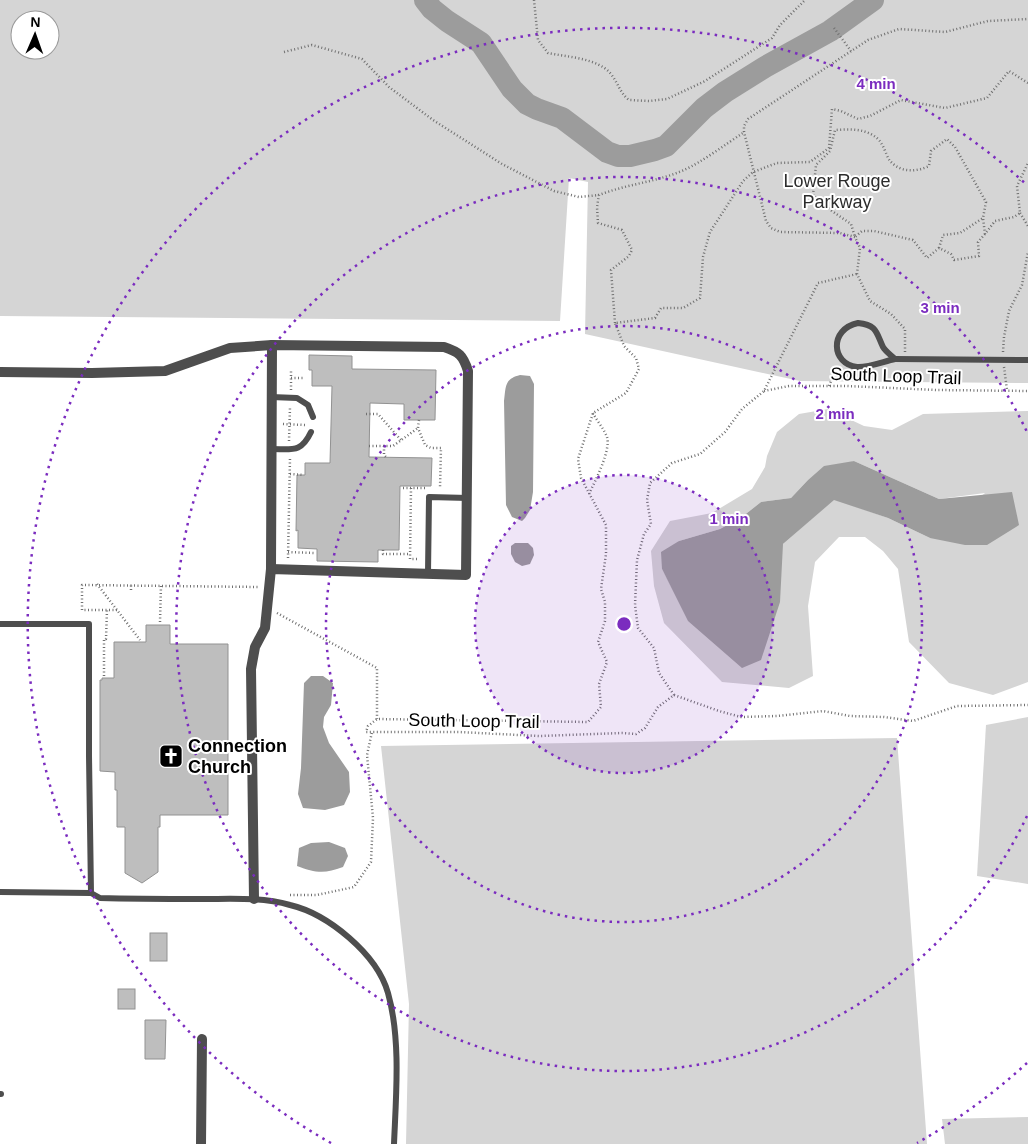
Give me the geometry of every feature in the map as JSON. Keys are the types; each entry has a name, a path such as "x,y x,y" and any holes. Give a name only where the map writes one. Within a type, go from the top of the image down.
{"street":[{"path":"0,372 92,373 165,371 230,348 272,345 444,347 458,352 465,361 468,371 466,575 271,569"},
{"path":"254,899 251,669 255,647 265,628 271,569 272,345"},
{"path":"201,1144 202,1039"}],"lane":[{"path":"895,359 884,349 878,332 866,323 858,322 851,324 844,328 839,335 837,348 844,360 849,365 863,367 905,358 1028,360"},
{"path":"272,398 297,398 308,404 313,417"},
{"path":"271,449 295,449 306,444 312,432"},
{"path":"428,574 429,496 468,498"},
{"path":"0,624 89,624 91,893"},
{"path":"0,892 91,893 100,898 254,899 291,905 326,920 349,936 373,963 387,991 393,1018 395,1059 394,1144"}],"path":[{"path":"534,0 538,40 548,53 592,62 610,72 622,94 629,100 649,101 667,99 705,81 772,38 780,25 806,0"},
{"path":"855,237 840,233 780,232 771,228 766,220 744,132 744,126 748,119 868,40 899,28 946,32 988,21 1028,19"},
{"path":"834,28 851,51"},
{"path":"284,52 312,45 362,59 389,87 434,120 502,164 554,191 579,197 599,195 617,188 639,184 685,170 744,132"},
{"path":"615,323 655,318 662,308 684,308 700,298 703,257 710,232 743,181 753,172 777,163 810,162 829,148 832,109 858,119 870,116 901,100 945,108 986,98 1009,71 1028,83"},
{"path":"905,358 904,329 891,314 870,301 857,274 860,248 851,224 813,195 816,165 830,151 835,130 859,129 878,140 890,161 900,169 917,171 929,166 932,151 947,139 955,147 986,202 983,218 986,234"},
{"path":"1028,163 1017,186 1020,214 1028,226"},
{"path":"589,494 601,467 607,438 593,413 626,393 639,370 636,358 624,346 615,323 611,270 630,256 632,250 622,230 598,223 597,207 599,195"},
{"path":"940,248 951,254 954,260 979,256 978,242 995,221 1020,214"},
{"path":"855,237 862,231 874,231 913,240 927,258 940,248 944,235 960,233 983,218"},
{"path":"1007,390 1003,359 1004,337 1009,311 1022,285 1028,252"},
{"path":"857,274 818,283 764,392 742,409 725,432 700,454 672,463 650,483 647,500 651,524 644,534 637,560 635,605 638,628 654,648 659,673 674,695 741,717 777,716 823,711 850,716 884,717 913,721 957,706 1028,705"},
{"path":"829,386 835,370 844,360"},
{"path":"291,378 305,378"},
{"name":"South Loop Trail","path":"764,392 789,386 1028,391"},
{"path":"289,442 290,407"},
{"name":"South Loop Trail","path":"377,720 588,722 601,707 599,684 606,662 598,642 605,621 605,602 601,589 606,554 606,525 581,478 578,459 593,413"},
{"path":"366,414 378,414 401,440"},
{"path":"419,420 418,428 425,446 441,448 440,489 446,489"},
{"path":"288,425 302,425"},
{"path":"369,446 393,446 418,428"},
{"path":"384,446 384,455 387,458"},
{"path":"288,560 290,458 292,458"},
{"path":"290,474 304,474"},
{"path":"402,488 430,488"},
{"path":"411,488 410,558 424,559"},
{"path":"383,550 383,554 410,554"},
{"path":"288,552 315,553"},
{"path":"97,584 140,640"},
{"path":"117,610 82,610 82,585 233,586 269,589"},
{"path":"131,585 131,590"},
{"path":"160,585 160,622"},
{"path":"267,608 377,668 377,720 368,726 366,732 372,732 367,755 372,818 370,862 354,887 317,895 281,895"},
{"path":"104,676 104,639 106,639 107,610"},
{"name":"South Loop Trail","path":"372,732 459,732 539,736 636,734 645,728 658,707 674,695"}],"green space":[{"name":"Lower Rouge Parkway","path":"0,0 1028,0 1028,383 800,381 585,334 588,182 569,178 560,321 0,316"},
{"path":"828,409 864,426 892,430 923,414 1028,411 1028,682 993,695 949,683 909,642 898,569 883,551 865,537 839,537 815,562 808,606 813,676 789,688 722,682 664,623 654,586 651,551 670,521 712,513 752,489 765,467 767,456 777,432 799,414","holes":["854,461 939,499 985,493 930,538 888,518 834,499 783,544 671,586 662,569 679,541 720,529 742,517 761,502 791,498 807,481"]},
{"path":"1028,717 1028,884 977,876 986,725"},
{"path":"897,738 927,1144 406,1144 409,1004 381,746"},
{"path":"1028,1117 1028,1144 945,1144 942,1119"}],"shaded area":[{"path":"520,375 530,376 534,384 533,492 530,510 522,521 512,517 506,505 504,401 508,381"},
{"path":"854,461 939,499 1012,492 1019,525 987,545 965,545 930,538 888,518 834,500 783,544 780,602 761,660 742,668 688,621 662,569 661,552 679,541 720,529 742,517 761,502 791,498 824,466"},
{"path":"515,543 528,543 533,548 534,555 530,564 522,566 515,562 511,554 511,546"},
{"path":"311,676 323,676 333,683 331,705 324,717 323,727 329,743 349,772 350,792 344,805 325,810 303,808 298,794 301,768 304,683"},
{"path":"329,842 345,848 348,856 343,867 320,872 297,866 299,848 311,843"}],"building":[{"path":"309,355 352,356 352,369 436,370 435,420 404,420 404,404 370,403 369,457 432,458 431,486 400,486 399,550 378,550 378,562 317,561 317,549 298,548 298,530 296,531 297,475 305,475 305,463 330,463 332,386 312,386 312,370 309,370"},
{"name":"Connection Church","path":"146,625 170,625 170,644 228,644 228,815 160,815 160,827 158,827 158,872 142,883 125,873 125,827 117,827 115,772 100,771 100,680 102,678 114,678 114,642 146,642"},
{"path":"150,933 167,933 167,961 150,961"},
{"path":"118,989 135,989 135,1009 118,1009"},
{"path":"145,1020 166,1020 165,1059 145,1059"}],"waterway":[{"path":"425,0 432,9 447,21 481,43 512,89 527,104 562,118 607,152 618,156 630,156 666,146 704,108 725,92 765,67 830,31 873,0"}],"place":[{"name":"Connection Church","path":"171,756"}]}
